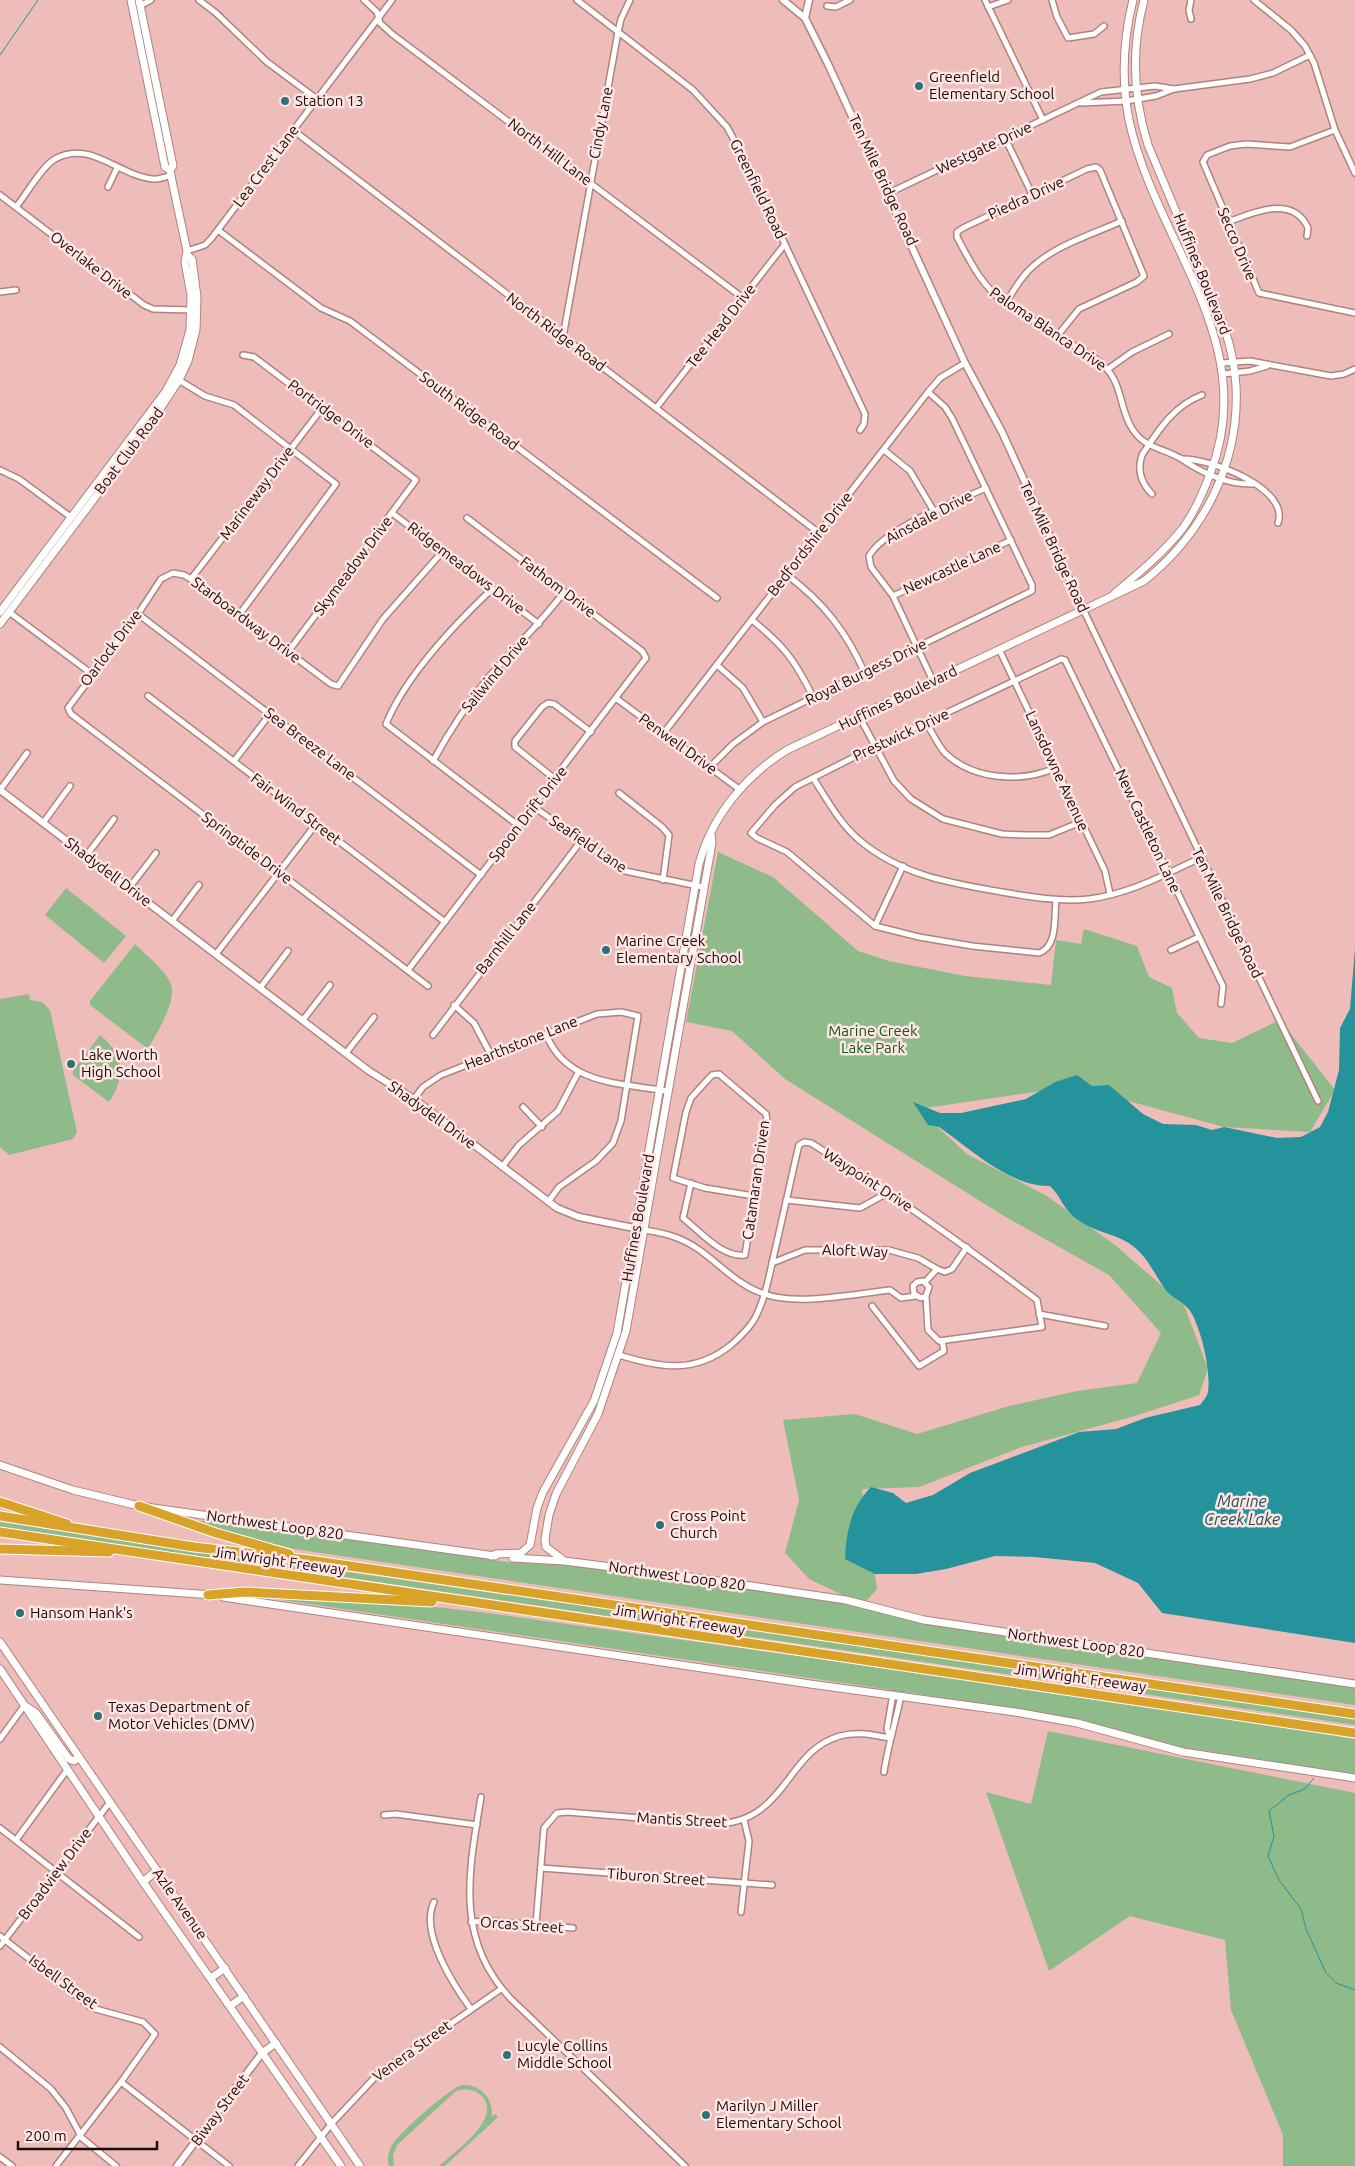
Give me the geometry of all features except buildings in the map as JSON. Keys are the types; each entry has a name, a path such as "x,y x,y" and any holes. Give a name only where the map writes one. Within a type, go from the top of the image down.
{"highway":[{"path":"0,1502 54,1518 74,1528"},
{"path":"139,1506 216,1533 308,1560"},
{"name":"Jim Wright Freeway","path":"0,1516 194,1547 308,1560 1355,1714"},
{"name":"Jim Wright Freeway","path":"0,1532 1353,1734"},
{"path":"0,1549 105,1554 119,1550"},
{"path":"208,1595 245,1592 428,1601 478,1609 486,1605"}],"main road":[{"name":"Boat Club Road","path":"131,0 165,167 171,173"},
{"name":"Huffines Boulevard","path":"1112,594 1154,558 1182,528 1202,494 1210,475 1223,424 1222,363 1211,324 1137,146 1126,101 1123,62 1133,0"},
{"name":"Huffines Boulevard","path":"664,1090 687,983 705,843 726,806 739,789 764,764 787,750 1112,594 1130,589 1144,581 1174,555 1201,520 1220,479 1232,444 1236,415 1233,362 1224,326 1148,145 1136,99 1137,32 1144,0"},
{"name":"Boat Club Road","path":"140,3 173,166 171,173 187,253 185,262 192,310 186,345 177,379"},
{"name":"Boat Club Road","path":"0,624 73,520 177,379 193,345 197,311 192,259 187,253"},
{"name":"Boat Club Road","path":"0,612 73,520"},
{"path":"0,618 19,593 18,588"},
{"name":"Huffines Boulevard","path":"564,1561 546,1547 545,1539 549,1515 564,1476 598,1414 628,1323 640,1230 664,1090 679,981 699,887"},
{"name":"Huffines Boulevard","path":"491,1556 496,1554 514,1555 527,1550 532,1540 537,1508 554,1471 594,1401 611,1353 640,1230"},
{"path":"611,1353 619,1355"},
{"name":"Northwest Loop 820","path":"0,1465 73,1490 139,1506 491,1556 564,1561 690,1577 846,1600 924,1620 1355,1684"},
{"path":"554,1471 564,1476"},
{"path":"0,1580 208,1595 810,1684 902,1695 1077,1723 1183,1752 1355,1778"},
{"name":"Azle Avenue","path":"0,1642 360,2166"},
{"name":"Azle Avenue","path":"0,1669 143,1882 341,2166"},
{"path":"24,1706 36,1713 69,1759 74,1760 79,1757"},
{"path":"143,1882 157,1870"},
{"path":"211,1978 225,1968"},
{"path":"230,2006 244,1996"},
{"path":"262,2053 276,2043"}],"street":[{"path":"140,3 151,0"},
{"path":"199,0 216,13 267,62 317,99"},
{"name":"North Hill Lane","path":"364,0 378,12 380,23 392,34 743,298"},
{"name":"Lea Crest Lane","path":"187,253 205,245 218,230 392,0"},
{"name":"Greenfield Road","path":"577,0 693,90 716,112 735,140 865,414 864,424 860,430"},
{"name":"Cindy Lane","path":"563,337 620,19 630,0"},
{"name":"Ten Mile Bridge Road","path":"783,0 805,18 889,193 966,363 996,420 1200,858 1318,1101"},
{"path":"805,18 809,0"},
{"path":"827,6 836,7 850,0"},
{"path":"985,0 1042,120"},
{"path":"988,7 1008,0"},
{"path":"1052,0 1057,17 1068,38 1094,34 1104,26"},
{"path":"1191,0 1189,10 1191,19"},
{"path":"1254,0 1292,30 1310,54 1335,130 1355,173"},
{"name":"Westgate Drive","path":"1081,103 1126,101 1174,89 1262,77 1310,54"},
{"name":"Westgate Drive","path":"889,193 1101,92 1155,86 1174,89"},
{"name":"North Ridge Road","path":"293,130 820,533"},
{"name":"Secco Drive","path":"1335,130 1300,145 1284,148 1239,144 1216,151 1204,159 1203,164 1259,293 1355,313"},
{"path":"1005,138 1032,194"},
{"path":"16,207 54,159 87,153 117,168 154,180 171,173"},
{"name":"Piedra Drive","path":"957,232 1032,194 1087,169 1096,167 1100,170 1122,221"},
{"path":"108,187 117,168"},
{"name":"Overlake Drive","path":"0,194 144,305 153,309 192,310"},
{"path":"1228,222 1258,210 1281,208 1302,220 1308,228 1307,236"},
{"path":"1006,304 1022,279 1037,263 1065,247 1122,221 1143,272 1143,278 1079,309 1058,335"},
{"name":"South Ridge Road","path":"218,230 321,308 350,321 717,598"},
{"name":"Paloma Blanca Drive","path":"957,232 957,237 977,276 986,287 1006,304 1096,358 1108,368 1118,386 1129,424 1138,437 1148,445 1182,459 1188,465 1210,475 1234,483 1254,484"},
{"name":"Tee Head Drive","path":"656,408 785,244"},
{"path":"0,292 16,290"},
{"path":"1108,368 1132,352 1169,334"},
{"name":"Portridge Drive","path":"243,355 254,357 323,407 416,480"},
{"path":"1222,363 1250,361 1331,376 1344,374 1355,369"},
{"name":"Bedfordshire Drive","path":"663,734 928,392 940,378 966,363"},
{"path":"1223,374 1270,366"},
{"path":"177,379 205,396 234,405 336,484 239,615"},
{"path":"928,392 945,407 952,418 1010,540"},
{"path":"1152,494 1143,482 1139,469 1142,455 1179,407 1202,395"},
{"name":"Marineway Drive","path":"191,579 323,407"},
{"path":"884,450 917,479 934,512"},
{"name":"Paloma Blanca Drive","path":"1182,459 1193,458 1214,464 1240,474 1263,488 1271,495 1280,515 1278,523"},
{"path":"0,470 20,479 73,520"},
{"name":"Skymeadow Drive","path":"288,652 416,480"},
{"name":"Ainsdale Drive","path":"933,681 893,596 871,566 869,556 878,544 895,532 986,488"},
{"name":"Ridgemeadows Drive","path":"392,513 539,624"},
{"name":"Fathom Drive","path":"467,518 642,651 646,658"},
{"name":"Royal Burgess Drive","path":"710,767 733,744 763,722 812,697 865,674 1032,591 1032,585 1010,540"},
{"name":"Newcastle Lane","path":"893,596 1010,540"},
{"name":"Starboardway Drive","path":"154,588 161,579 173,573 184,575 337,687 383,619 443,551"},
{"path":"787,575 827,609 845,633 865,674"},
{"name":"Oarlock Drive","path":"68,708 138,614 154,588"},
{"path":"492,588 434,651 408,687 386,724 519,826"},
{"name":"Sailwind Drive","path":"432,761 475,695 539,624 564,592"},
{"path":"9,612 92,674"},
{"name":"Sea Breeze Lane","path":"138,614 481,875"},
{"path":"752,620 785,648 795,662 812,697"},
{"name":"Lansdowne Avenue","path":"999,649 1104,870 1110,894"},
{"name":"Spoon Drift Drive","path":"408,970 646,658"},
{"name":"Prestwick Drive","path":"875,926 788,852 757,838 751,833 788,793 813,778 874,747 1061,659 1065,660"},
{"name":"New Castleton Lane","path":"1065,660 1223,986 1221,1004"},
{"path":"717,665 743,688 763,722"},
{"name":"Fair Wind Street","path":"148,696 445,922"},
{"name":"Penwell Drive","path":"616,699 739,789"},
{"path":"555,779 514,747 515,741 544,704 551,703 591,732"},
{"name":"Springtide Drive","path":"68,708 71,714 428,986"},
{"path":"234,761 270,714"},
{"path":"859,716 894,782 911,799 943,819 1002,834 1025,835 1049,835 1080,822"},
{"path":"926,723 943,751 969,769 1020,778 1035,776 1055,768"},
{"path":"0,790 27,753"},
{"path":"813,778 837,817 857,838 903,866 935,880 1056,900 1090,899 1129,889 1200,858"},
{"path":"43,823 70,786"},
{"name":"Shadydell Drive","path":"0,790 346,1053 414,1099 548,1202 579,1217 664,1233 679,1238 696,1247 734,1279 764,1295 784,1299 890,1290 901,1298 916,1296"},
{"path":"619,793 669,834 662,880"},
{"name":"Seafield Lane","path":"534,807 625,871 699,887"},
{"path":"86,856 114,820"},
{"path":"216,954 316,824"},
{"name":"Barnhill Lane","path":"433,1035 581,841"},
{"path":"129,888 156,853"},
{"path":"903,866 875,926 919,937 972,946 1039,953 1046,950 1052,943 1056,900"},
{"path":"172,921 199,885"},
{"path":"1171,950 1199,937"},
{"path":"260,988 288,951"},
{"path":"679,981 687,983"},
{"path":"303,1020 330,985"},
{"path":"454,1005 474,1023 492,1055"},
{"name":"Hearthstone Lane","path":"414,1099 431,1080 597,1014 620,1012 638,1016 627,1084"},
{"path":"346,1053 374,1017"},
{"path":"546,1034 560,1059 578,1073 600,1080 664,1090"},
{"path":"502,1166 519,1145 542,1127 558,1111 578,1073"},
{"name":"Catamaran Driven","path":"690,1183 683,1218 724,1252 735,1256 745,1255 767,1121 766,1114 719,1074 712,1075 691,1098"},
{"path":"548,1202 559,1187 596,1161 613,1143 621,1121 627,1084"},
{"name":"Huffines Boulevard","path":"690,1183 673,1178 680,1135 691,1098"},
{"path":"524,1107 542,1127"},
{"name":"Waypoint Drive","path":"619,1355 648,1364 675,1367 706,1361 718,1355 738,1339 755,1318 764,1295 797,1153 800,1145 804,1142 811,1143 889,1192 1037,1300 1042,1327 942,1341"},
{"path":"690,1183 754,1196"},
{"path":"786,1200 860,1208 889,1192"},
{"path":"925,1282 937,1269 945,1272 952,1269 966,1247"},
{"name":"Aloft Way","path":"772,1263 805,1250 889,1250 918,1258 937,1269"},
{"path":"925,1282 920,1281 915,1284 913,1289 916,1296 926,1296"},
{"path":"872,1306 919,1366 944,1350 942,1341 932,1337 928,1330 926,1296 929,1289 925,1282"},
{"path":"1039,1314 1105,1326"},
{"path":"890,1738 887,1729 892,1694"},
{"path":"884,1772 890,1738 895,1730 902,1695"},
{"path":"0,1739 24,1706"},
{"name":"Mantis Street","path":"536,1924 544,1828 552,1816 561,1812 714,1824 744,1820 762,1810 823,1743 837,1737 852,1734 890,1738"},
{"path":"16,1840 67,1770"},
{"path":"481,1797 468,1891 471,1922 483,1958 501,1989 685,2166"},
{"name":"Broadview Drive","path":"0,1946 2,1938 58,1871 110,1802"},
{"path":"384,1815 396,1814 476,1825"},
{"path":"741,1912 749,1841 744,1820"},
{"path":"0,1828 58,1871 139,1937"},
{"name":"Tiburon Street","path":"541,1868 772,1886"},
{"path":"434,1902 430,1916 438,1950 450,1978 471,2009"},
{"name":"Orcas Street","path":"471,1922 490,1921 573,1928"},
{"name":"Isbell Street","path":"2,1938 92,2008 143,2022 155,2034 121,2082"},
{"name":"Venera Street","path":"298,2166 332,2123 378,2074 501,1989"},
{"path":"0,2047 29,2069 58,2096 80,2135 116,2166"},
{"name":"Biway Street","path":"177,2166 262,2053"},
{"path":"56,2166 121,2082 229,2166"},
{"path":"0,2157 12,2166"}],"green space":[{"name":"Marine Creek Lake Park","path":"718,852 773,877 858,951 889,961 965,976 1051,985 1056,940 1081,944 1084,929 1137,946 1149,977 1172,988 1177,1013 1199,1038 1232,1043 1280,1020 1335,1090 1310,1132 1224,1127 1128,1101 1084,1085 918,1109 967,1154 1047,1196 1115,1245 1184,1305 1208,1369 1199,1395 1135,1416 1022,1447 919,1487 862,1489 877,1589 863,1605 809,1579 785,1553 799,1500 783,1420 855,1414 917,1434 1009,1406 1077,1391 1137,1383 1161,1333 1109,1275 1004,1216 785,1079 732,1031 686,1022"},
{"path":"66,888 126,936 104,963 45,915"},
{"path":"135,944 165,974 171,984 172,991 165,1018 148,1049 90,1005 90,1001"},
{"path":"29,994 30,1000 42,1002 50,1010 77,1132 73,1139 9,1155 0,1147 0,999"},
{"path":"100,1035 114,1050 120,1066 118,1084 109,1102 73,1075 73,1071"},
{"path":"206,1518 507,1562 595,1567 843,1603 931,1624 1355,1688 1355,1705 294,1549 234,1534 198,1521 206,1521"},
{"path":"0,1522 1355,1717 1355,1725 0,1527"},
{"path":"262,1597 418,1605 488,1613 812,1658 1333,1735 1355,1739 1355,1774 1180,1747 1020,1709"},
{"path":"1048,1731 1355,1793 1355,2166 1283,2166 1283,2135 1231,2010 1225,1940 1130,1916 1049,1971 986,1792 1031,1804"},
{"path":"462,2085 469,2085 480,2090 488,2098 492,2117 495,2114 498,2117 445,2166 439,2166 465,2144 482,2125 486,2115 487,2105 482,2096 470,2090 456,2091 397,2145 393,2155 394,2166 389,2166 388,2161 391,2147 403,2132 447,2094"}],"water":[{"name":"Marine Creek Lake","path":"1355,948 1355,1643 1162,1613 1138,1583 1095,1563 1035,1557 995,1556 946,1569 916,1574 875,1574 845,1559 848,1530 854,1511 871,1487 893,1493 906,1503 933,1495 970,1473 1079,1432 1116,1429 1145,1418 1200,1405 1208,1392 1209,1383 1205,1352 1192,1314 1186,1306 1168,1292 1149,1263 1134,1246 1120,1238 1084,1224 1077,1219 1067,1210 1050,1186 1035,1185 1006,1174 939,1127 928,1125 913,1102 940,1113 961,1113 1026,1099 1055,1082 1077,1075 1092,1086 1109,1085 1143,1114 1163,1124 1196,1125 1212,1130 1224,1127 1277,1138 1301,1137 1320,1127 1328,1112 1339,1070 1340,1028 1350,1009"}],"waterway":[{"path":"0,55 38,0"},
{"path":"1314,1778 1305,1789 1289,1795 1269,1811 1274,1836 1268,1856 1279,1880 1301,1909 1306,1929 1326,1973 1336,1983 1355,1990"}],"place":[{"name":"Greenfield Elementary School","path":"919,86"},
{"name":"Station 13","path":"285,101"},
{"name":"Marine Creek Elementary School","path":"606,950"},
{"name":"Lake Worth High School","path":"71,1064"},
{"name":"Cross Point Church","path":"660,1525"},
{"name":"Hansom Hank's","path":"20,1613"},
{"name":"Texas Department of Motor Vehicles (DMV)","path":"98,1716"},
{"name":"Lucyle Collins Middle School","path":"507,2055"},
{"name":"Marilyn J Miller Elementary School","path":"706,2115"}]}
